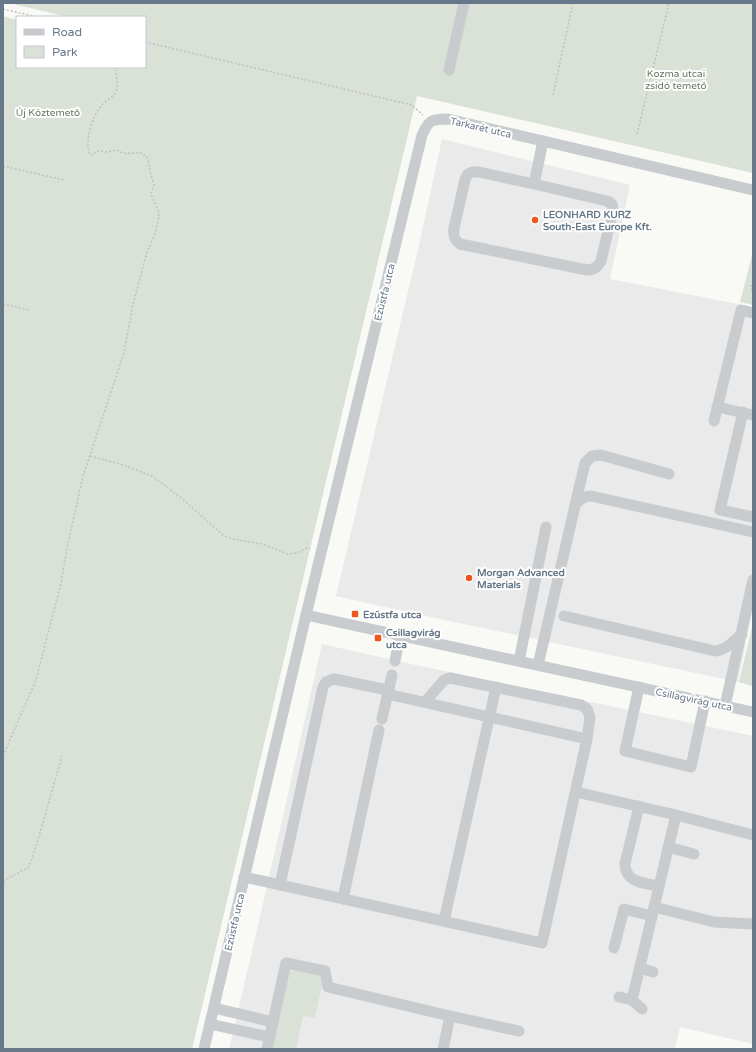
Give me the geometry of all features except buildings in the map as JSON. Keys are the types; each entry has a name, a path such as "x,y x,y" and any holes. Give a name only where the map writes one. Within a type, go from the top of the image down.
{"street":[{"path":"449,70 464,3"},
{"name":"Tarkarét utca","path":"430,121 448,119 753,190"},
{"name":"Ezüstfa utca","path":"204,1049 306,615 422,135 430,121"},
{"path":"534,184 544,141"},
{"path":"479,172 534,184 607,201 611,204 613,210 601,261 597,267 592,270 587,270 460,244 455,240 453,233 454,228 466,176 469,173 479,172"},
{"path":"714,421 741,310 753,313"},
{"path":"718,407 748,414 720,510 753,517"},
{"path":"538,665 585,463 592,456 601,456 669,474"},
{"path":"575,506 582,498 591,496 753,532"},
{"path":"519,661 546,527"},
{"path":"725,706 753,580"},
{"name":"Csillagvirág utca","path":"306,615 753,712"},
{"path":"564,616 715,651 725,648 742,634"},
{"path":"395,660 400,635"},
{"path":"343,899 392,675"},
{"path":"244,877 542,943 587,739 590,717 587,709 581,705 450,678 444,680 425,702"},
{"path":"280,885 323,688 326,682 334,679 425,702 587,739"},
{"path":"444,921 496,687"},
{"path":"639,687 625,751 691,767 705,701"},
{"path":"576,792 639,806 753,835"},
{"path":"639,806 625,864 626,872 630,878 636,881 659,886"},
{"path":"632,1000 676,816"},
{"path":"668,847 694,854"},
{"path":"614,948 624,909 653,911 714,922 753,924"},
{"path":"266,1049 286,963 325,971 328,987 519,1031"},
{"path":"640,968 653,972"},
{"path":"619,997 632,1000 642,1009"},
{"path":"214,1008 273,1022"},
{"path":"443,1049 450,1016"},
{"path":"210,1024 269,1037"}],"path":[{"path":"553,95 573,3"},
{"path":"637,134 669,3"},
{"path":"3,9 33,16"},
{"path":"146,42 412,106 430,121"},
{"path":"3,756 36,680 62,583 70,535 83,476 124,353 133,304 147,252 155,234 159,216 151,194 154,185 146,157 139,152 125,153 116,150 106,152 97,151 90,155 88,148 91,128 96,113 116,92 118,85 115,68"},
{"path":"3,166 64,180"},
{"path":"753,281 751,286 753,294"},
{"path":"3,304 29,310"},
{"path":"90,456 152,476 180,497 223,535 233,539 262,544 288,554 297,553 309,548 319,561"},
{"path":"3,882 29,867 38,843 62,756"}],"shaded area":[{"path":"442,139 630,185 610,279 753,307 753,608 738,682 336,596 419,245"},
{"path":"322,644 753,736 753,1044 680,1027 675,1049 229,1049"}],"green space":[{"path":"9,3 753,3 753,173 417,96 192,1049 3,1049 3,16 16,20 16,68 146,68 146,16 64,16"},
{"path":"753,251 753,305 740,302"},
{"path":"753,623 753,686 739,682"},
{"path":"299,969 319,974 322,984 315,1018 303,1016 296,1049 269,1049 286,977 290,972"}],"place":[{"name":"LEONHARD KURZ South-East Europe Kft.","path":"535,220"},
{"name":"Morgan Advanced Materials","path":"469,578"},
{"name":"Ezüstfa utca","path":"355,614"},
{"name":"Csillagvirág utca","path":"378,638"}],"park label":[{"name":"Kozma utcai zsidó temető","path":"676,78"},
{"name":"Új Köztemető","path":"48,112"}]}
